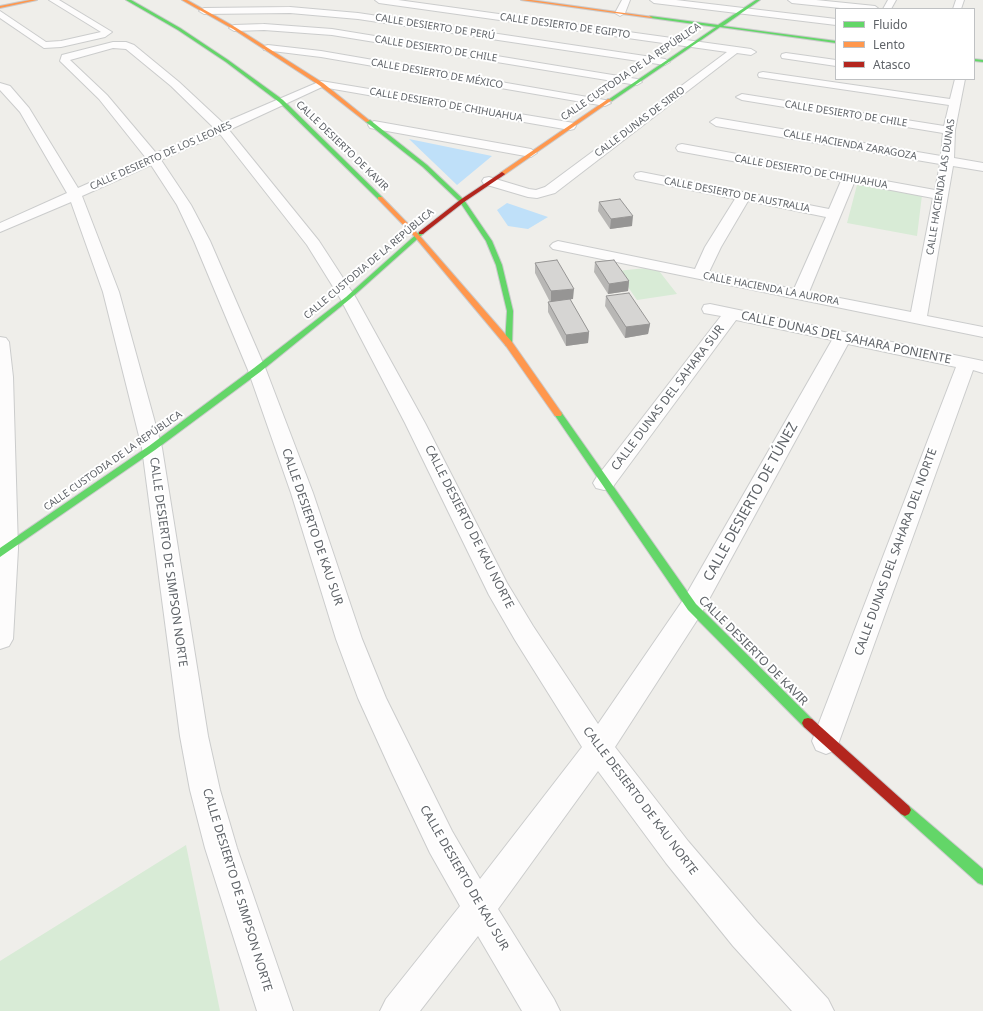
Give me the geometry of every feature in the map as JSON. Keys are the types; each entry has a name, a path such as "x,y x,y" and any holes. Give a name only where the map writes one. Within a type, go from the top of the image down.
{"street":[{"path":"0,6 36,0"},
{"path":"0,14 40,43 59,51 100,36 106,32 53,0"},
{"name":"CALLE DESIERTO DE KAVIR","path":"128,0 179,29 281,101 342,159 417,236 509,344 604,483 692,607 826,741 983,878"},
{"path":"184,0 268,48 321,84 425,166 462,201 489,241 499,264 510,311 509,344"},
{"name":"CALLE DESIERTO DE EGIPTO","path":"379,0 751,52"},
{"path":"389,35 411,24 449,0"},
{"path":"522,0 567,3 620,13 835,42"},
{"path":"620,13 626,0"},
{"path":"654,0 835,22"},
{"name":"CALLE CUSTODIA DE LA REPÚBLICA","path":"3,551 152,448 257,370 348,298 417,236 462,201 530,153 758,0"},
{"path":"792,0 866,8"},
{"name":"CALLE DESIERTO DE PERÚ","path":"204,11 290,10 358,16 665,62"},
{"name":"CALLE DESIERTO DE CHILE","path":"234,28 264,27 332,32 637,82"},
{"name":"CALLE DESIERTO DE KAU NORTE","path":"59,51 126,45 175,84 221,128 250,162 314,244 348,298 415,423 498,588 524,632 598,748 677,852 745,934 816,1011"},
{"name":"CALLE DESIERTO DE MÉXICO","path":"268,48 321,54 605,104"},
{"name":"CALLE DUNAS DE SIRIO","path":"490,182 528,193 545,193 735,50"},
{"name":"CALLE DESIERTO DE KAU SUR","path":"59,51 65,61 103,97 154,159 184,205 202,241 257,370 302,493 350,639 372,698 402,764 441,842 479,908 542,1011"},
{"path":"786,56 835,63"},
{"path":"763,75 956,103"},
{"name":"CALLE HACIENDA LAS DUNAS","path":"918,319 948,161 949,130 960,80"},
{"name":"CALLE DESIERTO DE LOS LEONES","path":"0,228 321,84"},
{"name":"CALLE DESIERTO DE CHIHUAHUA","path":"321,84 570,126"},
{"name":"CALLE DESIERTO DE SIMPSON NORTE","path":"1,86 25,110 36,126 75,195 111,292 152,448 194,736 205,790 224,856 275,1011"},
{"name":"CALLE DESIERTO DE CHILE","path":"742,97 949,130"},
{"name":"CALLE HACIENDA ZARAGOZA","path":"716,122 983,167"},
{"path":"374,125 530,153"},
{"name":"CALLE DESIERTO DE CHIHUAHUA","path":"682,148 941,195"},
{"name":"CALLE DESIERTO DE AUSTRALIA","path":"641,176 834,214"},
{"path":"800,295 849,178"},
{"path":"700,275 713,247 744,196"},
{"name":"CALLE HACIENDA LA AURORA","path":"558,246 983,332"},
{"name":"CALLE DUNAS DEL SAHARA PONIENTE","path":"710,309 975,365"},
{"name":"CALLE DUNAS DEL SAHARA SUR","path":"604,483 732,314"},
{"name":"CALLE DESIERTO DE TÚNEZ","path":"398,1011 479,908 598,748 692,607 842,338"},
{"path":"0,342 4,377 3,551 0,639"},
{"name":"CALLE DUNAS DEL SAHARA DEL NORTE","path":"826,741 975,365"}],"green space":[{"path":"857,185 922,195 917,236 847,223"},
{"path":"656,267 677,294 637,300 617,271"},
{"path":"186,845 220,1011 0,1011 0,961"}],"water":[{"path":"409,139 492,156 457,185"},
{"path":"507,203 548,217 528,229 508,226 497,210"}],"building":[{"path":"620,199 633,216 611,219 599,202"},
{"path":"557,260 574,289 551,291 535,263"},
{"path":"614,260 629,281 609,284 595,262"},
{"path":"629,293 650,324 626,327 606,296"},
{"path":"570,299 589,332 566,335 548,302"}],"traffic: fast":[{"path":"128,0 179,29 227,61 281,101 380,198"},
{"path":"610,100 758,0"},
{"path":"651,17 835,42"},
{"path":"975,60 983,61"},
{"path":"368,121 425,166 462,201 489,241 499,265 510,311 509,344"},
{"path":"0,553 152,448 257,370 348,298 421,233"},
{"path":"558,414 692,607 808,723"},
{"path":"905,810 983,878"}],"traffic: slow":[{"path":"0,7 35,0"},
{"path":"184,0 234,28 321,84 368,121"},
{"path":"523,0 651,17"},
{"path":"502,174 610,100"},
{"path":"380,198 417,236 509,344 558,414"}],"traffic: jam":[{"path":"421,233 462,201 502,174"},
{"path":"808,723 905,810"}]}
